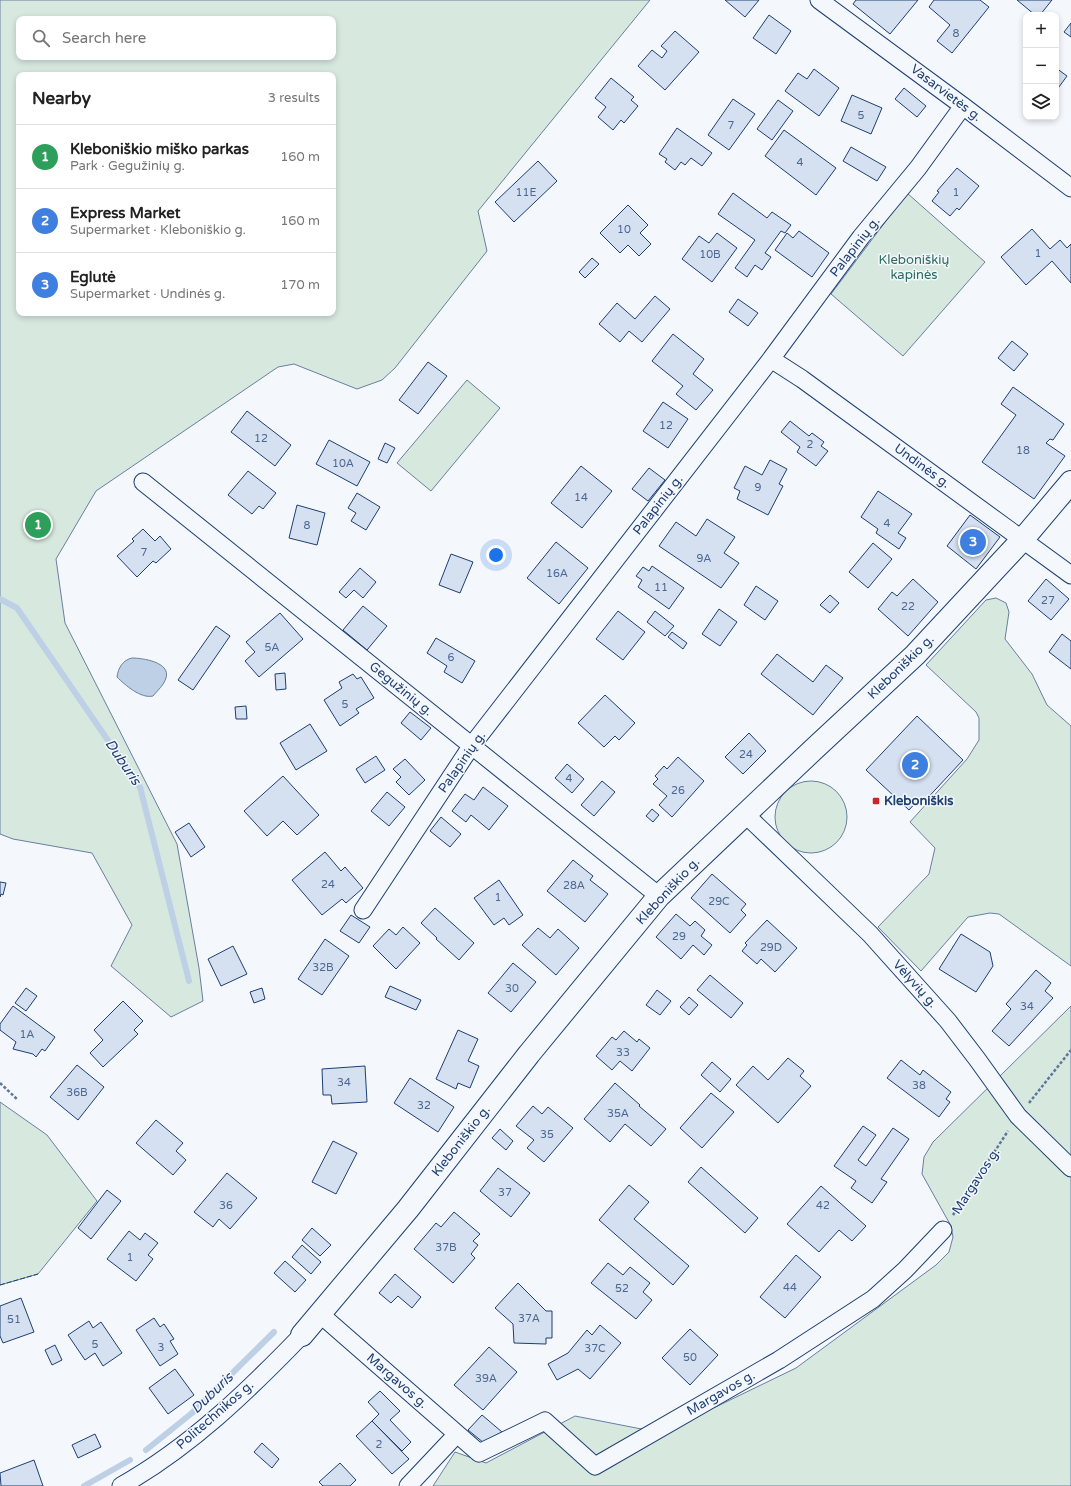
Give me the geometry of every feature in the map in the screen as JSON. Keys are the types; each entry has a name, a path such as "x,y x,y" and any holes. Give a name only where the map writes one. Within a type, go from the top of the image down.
{"street":[{"name":"Vasarvietės g.","path":"819,0 1071,188"},
{"name":"Palapinių g.","path":"363,910 472,745 771,358 861,237 918,168 963,106"},
{"name":"Undinės g.","path":"771,358 1071,575"},
{"name":"Gegužinių g.","path":"143,482 659,896"},
{"name":"Kleboniškio g.","path":"302,1335 408,1209 529,1054 659,896 915,655 1023,539 1071,482"},
{"name":"Vėlyvių g.","path":"745,814 870,934 948,1021 1018,1116 1071,1168"},
{"name":"Margavos g.","path":"320,1314 479,1453 545,1421 595,1466 779,1360 873,1299 905,1270 943,1230"},
{"name":"Politechnikos g.","path":"121,1486 147,1471 204,1429 302,1335"},
{"path":"408,1486 457,1434"}],"path":[{"name":"Margavos g.","path":"943,1230 1018,1116 1071,1050"},
{"path":"0,1083 18,1100"}],"green space":[{"path":"0,0 650,0 478,211 487,251 395,368 382,380 357,389 294,364 278,367 96,491 56,559 65,623 177,844 199,968 203,1001 171,1017 111,966 132,925 92,853 13,839 0,834"},
{"name":"Kleboniškių kapinės","path":"907,193 985,262 903,356 831,294"},
{"path":"467,380 500,408 431,491 397,463"},
{"path":"996,598 1006,603 1009,612 1005,639 1032,674 1047,705 1071,726 1071,966 999,914 990,913 968,917 921,971 878,927 929,874 935,848 910,822 967,759 979,740 979,718 976,712 926,665 986,600"},
{"path":"811,781 831,787 841,797 847,817 841,837 831,847 811,853 791,847 781,837 775,817 781,797 791,787"},
{"path":"1071,1006 1071,1486 433,1486 455,1452 486,1463 575,1416 662,1433 796,1368 936,1265 949,1252 953,1237 951,1226 922,1174 924,1157 933,1142"},
{"path":"0,1102 47,1135 97,1201 38,1274 0,1285"}],"water":[{"path":"132,658 155,662 164,668 166,673 165,681 153,696 138,693 117,677 118,671 122,665"}],"building":[{"path":"725,0 759,0 745,17"},
{"path":"856,0 918,0 890,34 853,4"},
{"path":"934,0 980,0 989,7 952,53 937,41 950,25 929,7"},
{"path":"1017,0 1052,0 1042,12 1031,12"},
{"path":"769,15 791,31 776,54 753,38"},
{"path":"1071,23 1071,37 1064,32"},
{"path":"675,31 699,52 665,90 638,66 652,50 662,58 667,51 661,46"},
{"path":"814,69 839,88 819,116 785,91 798,73 807,79"},
{"path":"1059,70 1067,76 1059,87"},
{"path":"611,78 634,97 631,100 638,106 624,123 621,120 613,130 598,117 606,107 595,98"},
{"path":"904,88 926,106 917,117 895,99"},
{"path":"852,95 882,108 871,134 841,121"},
{"path":"733,99 755,114 729,150 708,135"},
{"path":"778,100 793,111 772,140 757,129"},
{"path":"677,128 712,153 702,166 691,158 685,165 681,162 675,170 665,162 667,159 659,154"},
{"path":"784,130 836,168 816,195 765,156"},
{"path":"851,147 886,167 877,181 843,161"},
{"path":"538,161 557,181 514,222 495,202"},
{"path":"957,168 979,186 959,210 957,208 950,216 932,201 939,192 937,191"},
{"path":"733,193 767,218 772,212 791,225 785,233 781,231 765,253 771,257 762,270 755,265 747,277 735,268 755,240 718,214"},
{"path":"628,205 648,225 640,233 651,244 639,256 628,245 620,253 600,233"},
{"path":"1032,229 1050,249 1060,240 1067,248 1071,244 1071,283 1052,261 1026,285 1001,257"},
{"path":"799,231 829,253 812,277 775,250 787,233 793,238"},
{"path":"717,233 737,248 712,282 682,259 699,236 709,243"},
{"path":"592,258 599,264 585,278 579,272"},
{"path":"655,296 670,309 642,342 629,331 620,342 599,324 617,303 635,319"},
{"path":"738,299 758,313 748,326 729,312"},
{"path":"673,334 704,359 693,374 713,390 696,410 676,394 683,386 652,361"},
{"path":"1012,341 1028,354 1014,371 998,358"},
{"path":"428,362 447,376 418,414 399,400"},
{"path":"1013,387 1064,424 1053,440 1050,439 1046,443 1065,456 1034,499 982,462 1016,415 1001,404"},
{"path":"663,402 688,419 668,448 643,431"},
{"path":"247,411 291,445 275,466 231,432"},
{"path":"790,421 809,436 812,433 824,442 821,446 828,451 816,466 797,452 800,447 781,432"},
{"path":"329,440 370,462 357,486 316,464"},
{"path":"385,443 395,448 387,463 378,459"},
{"path":"770,460 787,469 779,484 783,486 768,515 737,499 740,491 734,488 745,466 762,475"},
{"path":"581,466 612,491 582,528 551,503"},
{"path":"649,468 665,480 648,501 632,489"},
{"path":"248,471 276,493 263,509 259,506 252,514 228,495"},
{"path":"878,491 912,514 898,533 906,538 899,549 876,533 878,529 861,517"},
{"path":"357,493 380,507 366,530 351,521 356,513 348,508"},
{"path":"297,505 325,513 317,545 289,538"},
{"path":"970,515 1000,537 976,569 947,546"},
{"path":"707,519 735,537 724,553 739,563 721,588 659,546 676,522 696,536"},
{"path":"143,529 155,541 160,536 171,549 156,563 153,561 137,577 117,556 134,541 132,539"},
{"path":"556,542 588,568 559,604 527,578"},
{"path":"873,543 892,559 868,588 849,572"},
{"path":"451,554 473,562 460,593 439,585"},
{"path":"652,566 684,588 669,609 638,587 642,580 636,576 643,567 649,571"},
{"path":"360,568 376,582 363,598 354,590 346,598 339,592"},
{"path":"913,579 938,602 908,636 878,609 892,592 897,596"},
{"path":"1046,579 1069,599 1051,620 1028,601"},
{"path":"756,586 778,601 765,620 744,605"},
{"path":"830,595 839,603 830,613 820,605"},
{"path":"363,606 387,626 367,650 343,630"},
{"path":"719,609 737,622 720,646 702,634"},
{"path":"618,611 645,632 623,660 596,639"},
{"path":"655,611 674,626 665,636 647,622"},
{"path":"280,613 303,639 259,677 245,661 255,652 246,642"},
{"path":"216,626 230,636 193,690 178,680"},
{"path":"672,632 687,643 683,649 668,637"},
{"path":"1062,634 1071,641 1071,669 1049,652"},
{"path":"436,638 475,661 462,683 444,672 447,666 427,653"},
{"path":"777,654 813,682 826,665 843,678 813,715 761,674"},
{"path":"285,673 286,689 276,690 275,674"},
{"path":"353,674 357,679 361,677 374,698 356,709 359,713 340,726 324,700 342,688 339,682"},
{"path":"605,695 635,723 619,740 615,736 604,747 578,723"},
{"path":"246,706 247,719 236,719 235,707"},
{"path":"410,712 431,728 421,740 401,723"},
{"path":"917,716 963,760 922,804 918,800 909,810 866,770"},
{"path":"310,724 327,751 296,770 280,743"},
{"path":"749,733 766,751 743,774 725,757"},
{"path":"376,756 385,770 365,783 356,769"},
{"path":"678,757 704,781 672,817 659,805 667,796 653,784 658,779 655,776 664,766 667,769"},
{"path":"405,759 425,780 409,795 396,782 401,777 393,769"},
{"path":"567,764 584,779 572,793 555,778"},
{"path":"283,776 319,815 297,835 283,821 267,836 244,811"},
{"path":"602,781 615,792 594,816 581,805"},
{"path":"483,787 508,806 489,830 471,815 466,822 452,811 465,794 474,800"},
{"path":"387,792 405,807 389,826 371,811"},
{"path":"652,809 659,815 653,822 646,816"},
{"path":"441,817 461,834 450,847 430,831"},
{"path":"189,823 205,847 191,857 175,832"},
{"path":"325,852 341,871 345,867 363,888 346,903 342,899 322,915 292,880"},
{"path":"573,860 593,876 590,880 608,894 585,922 547,891"},
{"path":"712,874 746,904 741,910 746,915 730,933 691,898"},
{"path":"499,880 523,915 509,925 504,918 494,925 474,898"},
{"path":"0,882 6,883 3,895 1,894 0,897"},
{"path":"435,908 474,943 459,960 421,923"},
{"path":"676,914 690,926 695,921 705,930 701,936 712,945 704,955 693,945 681,959 656,937"},
{"path":"351,915 370,927 359,943 340,931"},
{"path":"767,920 797,948 775,972 761,959 757,964 742,951 747,945 745,943"},
{"path":"403,927 420,943 396,969 373,946 389,929 396,935"},
{"path":"538,928 550,938 558,929 579,948 556,975 522,945"},
{"path":"961,934 990,952 993,966 976,992 939,969"},
{"path":"325,939 349,956 322,995 298,979"},
{"path":"233,946 247,974 221,986 208,959"},
{"path":"513,963 536,982 511,1012 488,993"},
{"path":"1036,970 1051,983 1045,991 1053,998 1009,1046 992,1031 1011,1009 1006,1004"},
{"path":"710,975 743,1003 731,1018 697,990"},
{"path":"390,986 421,1000 416,1010 385,997"},
{"path":"26,988 37,996 26,1011 15,1003"},
{"path":"262,988 265,999 254,1003 250,992"},
{"path":"657,990 671,1001 660,1015 646,1005"},
{"path":"689,997 698,1005 689,1015 680,1007"},
{"path":"123,1001 143,1021 134,1030 138,1034 103,1067 90,1053 103,1040 94,1030"},
{"path":"13,1006 55,1037 45,1051 42,1049 36,1057 33,1054 13,1049 16,1042 0,1030 0,1024"},
{"path":"458,1030 478,1039 468,1061 479,1066 470,1088 458,1083 456,1089 436,1079"},
{"path":"624,1031 637,1042 639,1039 650,1048 632,1071 620,1061 612,1070 596,1056 612,1037 616,1040"},
{"path":"788,1058 804,1071 800,1076 811,1086 778,1123 736,1085 753,1066 768,1080"},
{"path":"901,1060 920,1075 923,1070 951,1092 946,1099 950,1102 939,1117 887,1078"},
{"path":"712,1062 731,1079 720,1092 701,1075"},
{"path":"77,1065 104,1087 78,1120 50,1097"},
{"path":"365,1066 367,1102 332,1104 331,1095 323,1095 322,1069"},
{"path":"410,1078 454,1107 438,1132 394,1103"},
{"path":"615,1083 666,1129 651,1146 625,1124 610,1142 584,1119"},
{"path":"711,1093 734,1112 702,1148 680,1128"},
{"path":"533,1106 542,1114 548,1107 573,1128 544,1162 527,1148 534,1140 516,1126"},
{"path":"156,1120 183,1143 176,1151 186,1160 173,1175 136,1143"},
{"path":"863,1126 876,1135 858,1160 866,1166 893,1128 909,1139 881,1179 887,1182 872,1203 851,1188 856,1181 834,1166"},
{"path":"500,1129 513,1141 506,1150 492,1138"},
{"path":"333,1141 357,1153 336,1194 312,1182"},
{"path":"701,1167 758,1218 745,1233 688,1182"},
{"path":"498,1168 530,1193 511,1217 480,1191"},
{"path":"227,1173 257,1198 230,1229 219,1219 213,1227 194,1212"},
{"path":"629,1185 649,1202 634,1219 689,1266 673,1285 599,1220"},
{"path":"821,1186 866,1226 852,1241 839,1230 819,1252 787,1224"},
{"path":"107,1190 121,1201 91,1239 78,1228"},
{"path":"454,1212 480,1234 473,1241 478,1245 471,1254 475,1258 453,1283 414,1249 436,1223 441,1227"},
{"path":"312,1228 331,1245 320,1256 302,1240"},
{"path":"129,1231 140,1240 145,1233 158,1243 148,1255 153,1259 136,1281 107,1259"},
{"path":"302,1245 321,1262 311,1274 292,1257"},
{"path":"796,1255 821,1277 785,1318 760,1297"},
{"path":"285,1261 306,1280 295,1292 274,1273"},
{"path":"608,1263 623,1275 630,1267 650,1283 643,1292 652,1300 636,1319 591,1283"},
{"path":"395,1274 421,1297 412,1308 398,1296 391,1303 379,1293"},
{"path":"518,1283 546,1311 552,1311 552,1338 546,1338 546,1344 514,1343 513,1324 495,1308"},
{"path":"21,1298 34,1332 3,1343 0,1336 0,1306"},
{"path":"154,1318 160,1327 164,1324 174,1339 170,1341 178,1354 160,1366 136,1330"},
{"path":"89,1321 93,1328 101,1322 122,1353 103,1366 95,1353 85,1360 68,1335"},
{"path":"600,1325 621,1343 590,1379 578,1369 557,1380 548,1364 568,1353 587,1330 592,1335"},
{"path":"690,1329 718,1355 690,1385 662,1358"},
{"path":"55,1345 62,1360 52,1365 45,1350"},
{"path":"489,1347 517,1372 483,1410 454,1385"},
{"path":"175,1369 194,1395 168,1414 149,1388"},
{"path":"380,1391 400,1411 390,1420 411,1442 402,1451 372,1421 379,1414 368,1402"},
{"path":"482,1415 502,1432 484,1443 468,1430"},
{"path":"372,1421 409,1459 392,1474 356,1436"},
{"path":"95,1434 101,1447 78,1458 72,1445"},
{"path":"262,1443 279,1459 272,1468 254,1452"},
{"path":"34,1460 43,1486 1,1486 0,1473"},
{"path":"340,1463 356,1480 350,1486 323,1486 319,1482"}],"waterway":[{"name":"Duburis","path":"0,599 17,608 140,787 189,981"},
{"name":"Duburis","path":"146,1450 192,1413 274,1332"},
{"name":"Duburis","path":"84,1486 130,1460"}],"fence":[{"path":"0,1285 38,1274"}],"place":[{"name":"Kleboniškio miško parkas","path":"38,525"},
{"name":"Eglutė","path":"973,542"},
{"name":"Express Market","path":"915,765"},
{"name":"Kleboniškis","path":"876,801"}]}
